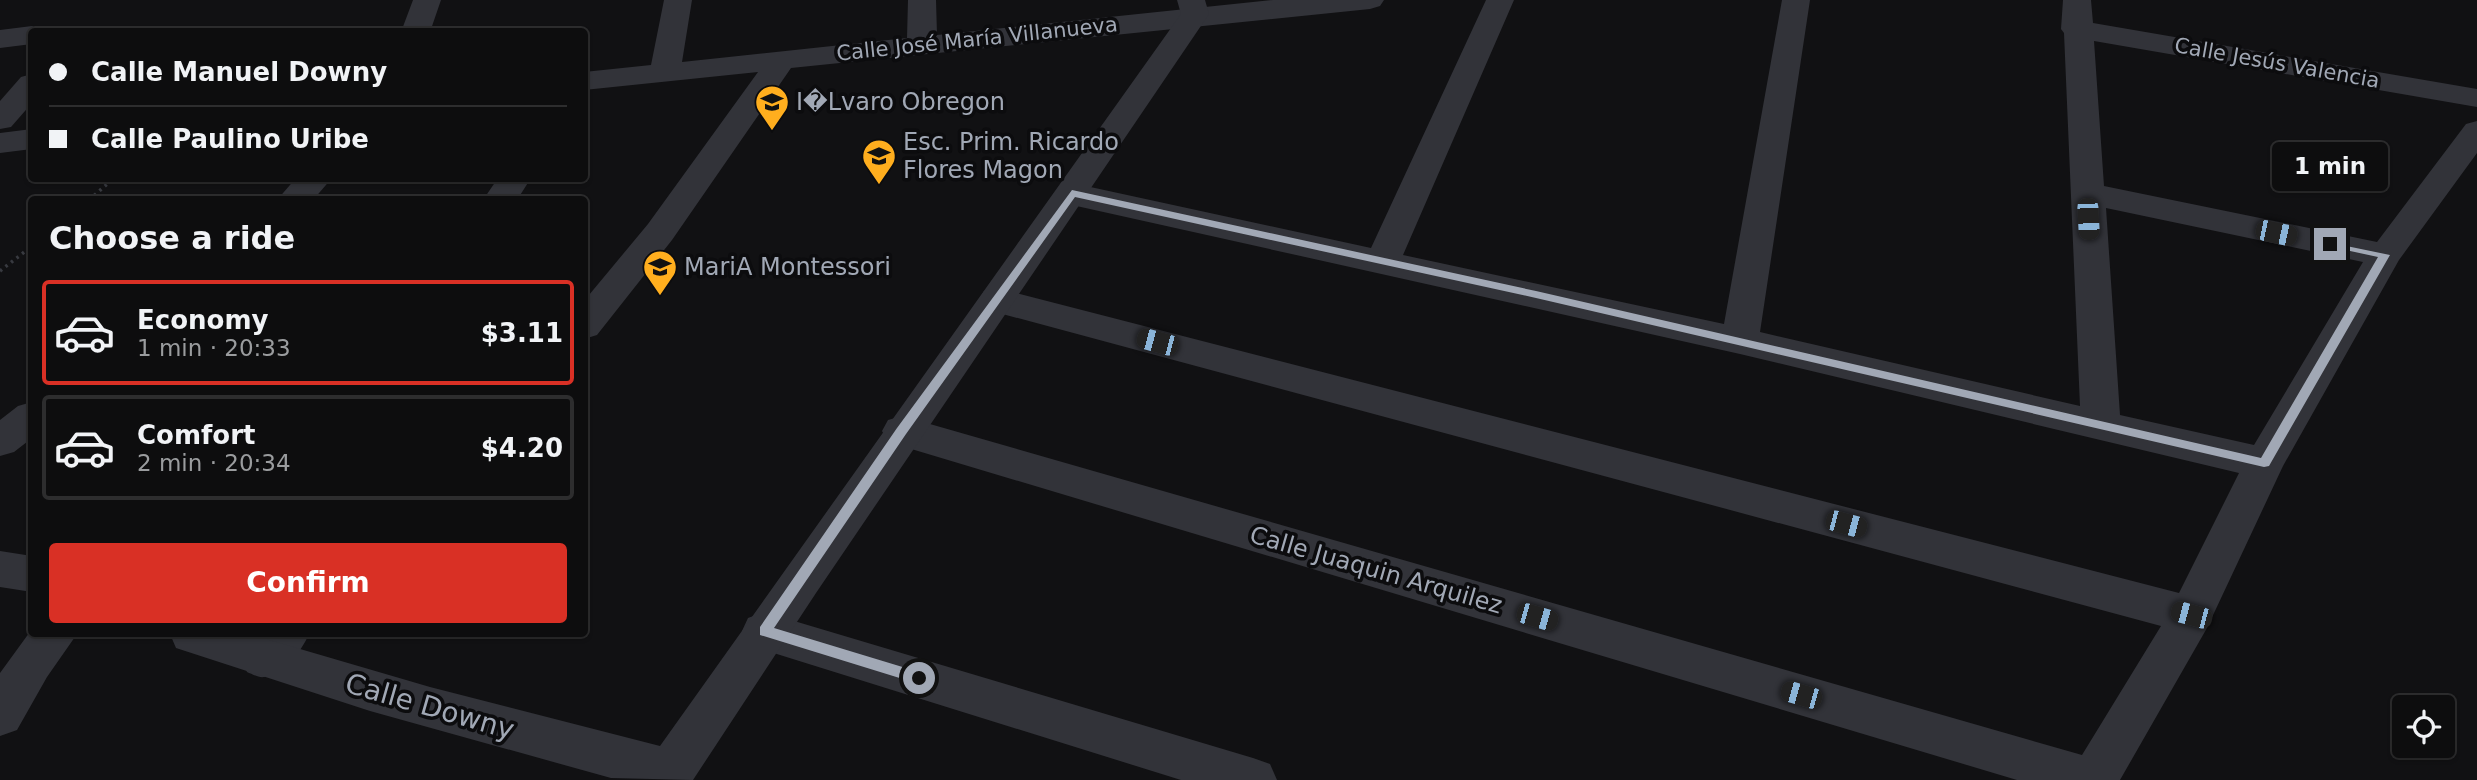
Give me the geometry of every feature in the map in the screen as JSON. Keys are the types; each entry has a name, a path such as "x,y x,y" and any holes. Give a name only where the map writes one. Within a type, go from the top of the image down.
{"street":[{"path":"416,28 427,0"},
{"path":"665,72 678,0"},
{"path":"922,0 922,47"},
{"name":"Calle José María Villanueva","path":"588,85 665,72 922,47 1193,7 1370,0"},
{"path":"1383,260 1500,0"},
{"path":"1740,341 1796,0"},
{"path":"670,776 764,631 901,431 1072,194 1193,7"},
{"path":"2077,14 2101,427"},
{"name":"Calle Jesús Valencia","path":"2077,14 2477,98"},
{"path":"0,39 28,36"},
{"path":"588,321 660,232 782,60"},
{"path":"0,120 28,88"},
{"path":"2093,780 2191,615 2264,463 2385,255 2477,131"},
{"path":"0,142 28,139"},
{"path":"297,196 312,182"},
{"path":"2087,193 2385,255"},
{"path":"1072,194 1383,260 2264,463"},
{"path":"997,300 2191,615"},
{"path":"0,441 28,419"},
{"name":"Calle Juaquin Arquilez","path":"901,431 2093,780"},
{"path":"0,569 28,573"},
{"path":"764,631 1253,780"},
{"path":"0,715 5,701 53,637"},
{"name":"Calle Downy","path":"212,637 275,646 568,747 670,776"}],"path":[{"path":"94,196 109,182"},
{"path":"0,271 28,249"}],"place":[{"name":"I�Lvaro Obregon","path":"772,132"},
{"name":"Esc. Prim. Ricardo Flores Magon","path":"879,186"},
{"name":"MariA Montessori","path":"660,297"}],"route":[{"path":"919,678 764,631 901,431 1072,194 1383,260 2264,463 2385,255 2330,244"}]}
